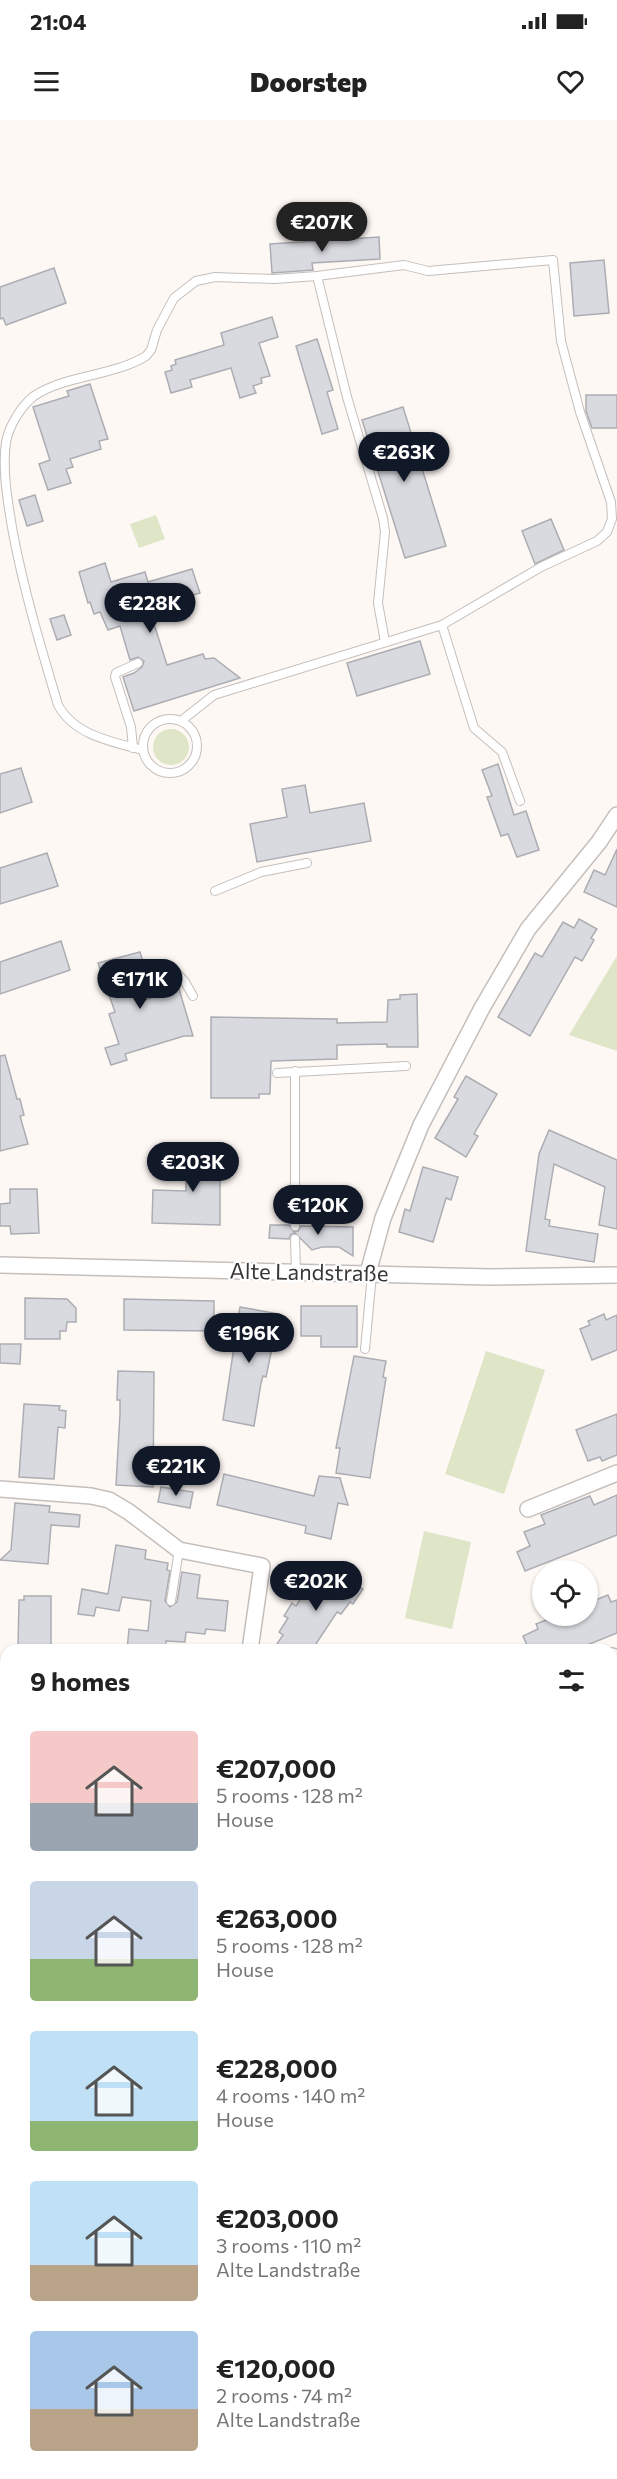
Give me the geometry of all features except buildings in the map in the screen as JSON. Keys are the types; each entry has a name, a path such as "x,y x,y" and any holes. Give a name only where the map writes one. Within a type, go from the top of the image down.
{"street":[{"path":"370,1273 383,1218 421,1125 482,1008 528,929 599,842 617,815"},
{"name":"Alte Landstraße","path":"0,1265 501,1277 617,1275"},
{"path":"528,1509 617,1473"},
{"path":"0,1489 91,1496 109,1500 129,1512 179,1550 262,1566 251,1644"}],"lane":[{"path":"143,750 93,735 64,717 58,705 20,573 5,489 8,434 22,408 35,396 75,380 102,374 146,356 151,350 157,330 174,298 196,281 215,277 274,279 317,276 404,265 428,271 553,260 561,342 580,412 611,502 612,519 607,532 597,542 541,567 442,625 214,695 181,721"},
{"path":"317,276 347,397 383,518 385,532 378,597 385,642"},
{"path":"442,625 474,728 502,752 520,801"},
{"path":"133,748 132,728 115,677 119,671 138,663"},
{"path":"165,719 181,721 189,726 197,740 196,757 184,770 168,774 159,771 146,759 143,742 150,727 165,719"},
{"path":"215,891 261,872 307,863"},
{"path":"174,970 185,982 193,996"},
{"path":"277,1073 406,1066"},
{"path":"295,1071 295,1226"},
{"path":"295,1239 296,1272"},
{"path":"365,1349 370,1273"},
{"path":"171,1601 179,1550"}],"green space":[{"path":"156,515 165,539 139,548 130,524"},
{"path":"171,729 183,735 189,747 183,759 171,765 159,759 153,747 159,735"},
{"path":"617,956 617,1051 569,1035"},
{"path":"486,1351 545,1370 504,1494 445,1474"},
{"path":"424,1531 471,1542 452,1629 405,1618"}]}
